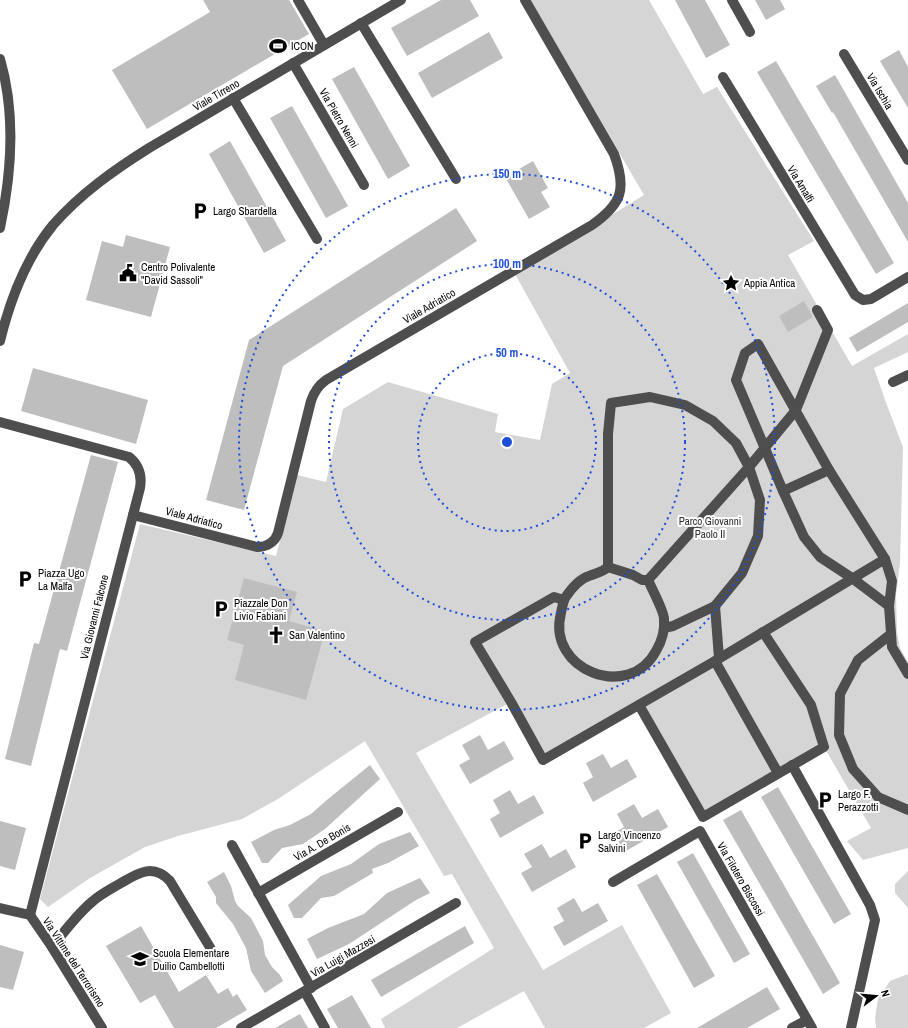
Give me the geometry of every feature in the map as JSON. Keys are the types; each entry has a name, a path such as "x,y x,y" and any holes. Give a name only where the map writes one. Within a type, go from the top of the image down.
{"street":[{"path":"298,0 324,46"},
{"name":"Viale Tirreno","path":"0,341 9,309 33,254 54,225 82,196 128,161 401,0"},
{"name":"Viale Adriatico","path":"133,515 257,546 262,547 269,544 275,539 278,533 311,401 314,393 320,385 326,380 592,225 608,213 616,204 620,192 620,182 618,166 612,150 525,0"},
{"path":"732,0 750,32"},
{"path":"361,24 456,179"},
{"name":"Via Ischia","path":"844,54 908,160"},
{"path":"0,59 7,92 11,139 6,196 0,228"},
{"name":"Via Pietro Nenni","path":"293,63 364,185"},
{"name":"Via Amalfi","path":"723,77 857,297 863,300 869,300 908,277"},
{"path":"233,98 317,239"},
{"path":"608,567 633,575 642,580 648,580 765,448 796,410 828,330 817,310"},
{"path":"889,606 852,578 820,558 804,537 736,380 745,353 758,344 829,470 885,559 892,581 889,606 892,647 908,674"},
{"path":"893,382 908,375"},
{"path":"648,580 664,618 663,638 652,658 640,669 626,675 606,677 586,670 569,656 560,637 558,623 564,600 573,587 587,576 604,571 608,567 608,434 611,403 650,397 685,405 713,421 736,443 749,466 760,500 758,536 742,573 715,606 673,626 664,628"},
{"name":"Via Giovanni Falcone","path":"0,422 129,457 138,468 141,479 140,488 30,915"},
{"path":"783,491 829,470"},
{"path":"564,600 554,597 475,642 544,760 885,559"},
{"path":"715,606 717,659 778,773"},
{"path":"640,704 703,817 824,747 811,704 763,632"},
{"path":"891,634 858,660 840,694 839,735 853,770 878,797 908,810"},
{"path":"792,765 870,905 875,920 851,1028"},
{"name":"Via A. De Bonis","path":"258,893 398,812"},
{"name":"Via Filotero Biscossi","path":"613,882 700,831 810,1024"},
{"path":"232,846 308,990 325,1028"},
{"path":"52,947 92,901 136,874 149,871 160,873 170,881 211,949"},
{"name":"Via Luigi Mazzesi","path":"241,1028 456,903"},
{"name":"Via Vittime del Terrorismo","path":"0,908 30,915 52,947 102,1028"},
{"path":"792,1028 810,1024"}],"green space":[{"name":"Parco Giovanni Paolo II","path":"530,0 649,0 703,94 717,87 814,241 788,255 852,366 908,334 908,352 874,368 903,447 900,563 896,595 897,632 900,648 908,662 908,848 863,860 847,841 871,828 824,747 703,817 640,705 543,760 511,702 416,753 543,970 622,925 671,1013 644,1028 545,1028 524,991 457,1028 385,1028 381,1019 494,948 452,874 444,876 365,741 278,799 242,819 178,836 145,847 90,878 48,907 40,899 140,524 276,556 297,475 326,482 343,409 388,382 498,414 495,432 540,440 552,384 570,373 515,274 644,195"},
{"path":"908,871 908,908 895,893 895,884"},
{"path":"908,974 908,1028 876,1028 875,1018 878,999 890,981"}],"building":[{"path":"203,0 289,0 309,34 147,129 112,70 210,12"},
{"path":"441,0 470,0 479,16 407,56 391,28"},
{"path":"675,0 705,0 730,45 706,58"},
{"path":"755,0 780,0 785,9 766,20"},
{"path":"489,32 503,58 432,98 418,73"},
{"path":"899,50 908,67 908,108 880,61"},
{"path":"776,61 894,263 876,274 757,72"},
{"path":"354,67 410,166 388,179 332,79"},
{"path":"835,75 908,203 908,242 833,112 832,113 816,86"},
{"path":"292,106 348,206 326,218 270,118"},
{"path":"230,141 286,241 264,253 209,154"},
{"path":"533,161 548,188 541,192 550,207 529,219 505,177"},
{"path":"456,208 477,241 283,366 244,510 206,500 249,340"},
{"name":"Centro Polivalente \"David Sassoli\"","path":"126,235 170,247 151,317 86,300 102,241 123,247"},
{"path":"804,301 813,317 788,332 779,316"},
{"path":"908,303 908,322 857,352 849,338"},
{"path":"33,368 148,400 136,444 21,411"},
{"path":"91,455 118,462 67,651 60,649 31,766 5,759 34,643 39,644"},
{"name":"San Valentino","path":"244,578 297,592 289,621 325,631 306,700 235,680 244,645 227,640"},
{"path":"480,735 488,750 504,741 514,759 470,784 459,765 470,759 462,745"},
{"path":"603,754 611,768 627,759 637,777 593,802 583,783 593,777 586,763"},
{"path":"370,765 380,779 325,829 303,844 282,848 268,863 262,863 251,842 311,814"},
{"path":"778,787 851,914 834,924 761,797"},
{"path":"510,790 518,804 534,795 544,813 500,838 490,819 500,813 493,800"},
{"path":"634,804 642,818 658,809 668,827 624,852 614,833 624,827 617,814"},
{"path":"741,810 840,983 823,994 723,820"},
{"path":"0,821 26,828 15,870 0,866"},
{"path":"410,832 419,846 388,863 372,869 373,873 334,896 321,898 302,918 294,918 288,905 321,876 351,864 379,844"},
{"path":"542,844 550,858 566,849 576,867 532,892 521,873 532,867 524,854"},
{"path":"693,853 750,954 734,963 677,862"},
{"path":"224,872 231,886 235,901 238,906 251,918 263,941 265,955 283,981 265,993 251,971 246,948 233,924 216,903 216,897 207,882"},
{"path":"657,874 715,976 694,988 637,885"},
{"path":"420,878 430,893 416,900 349,944 317,959 307,939 328,928 364,914 387,893"},
{"path":"574,898 582,912 598,903 608,921 564,946 553,927 564,921 557,908"},
{"path":"141,926 179,992 206,975 218,994 228,988 233,997 237,994 247,1010 216,1028 174,1028 155,995 140,1003 106,946"},
{"path":"465,926 474,943 381,997 371,980"},
{"path":"0,945 24,952 13,990 0,987"},
{"path":"767,987 780,1009 747,1028 697,1028"},
{"path":"352,995 371,1028 338,1028 327,1009"},
{"path":"300,1014 308,1028 275,1028"}],"place":[{"name":"ICON","path":"278,46"},
{"name":"Largo Sbardella","path":"200,211"},
{"name":"Centro Polivalente \"David Sassoli\"","path":"128,273"},
{"name":"Appia Antica","path":"731,283"},
{"name":"Piazza Ugo La Malfa","path":"25,579"},
{"name":"Piazzale Don Livio Fabiani","path":"221,609"},
{"name":"San Valentino","path":"276,635"},
{"name":"Largo F. Perazzotti","path":"825,800"},
{"name":"Largo Vincenzo Salvini","path":"585,841"},
{"name":"Scuola Elementare Duilio Cambellotti","path":"140,959"}]}
